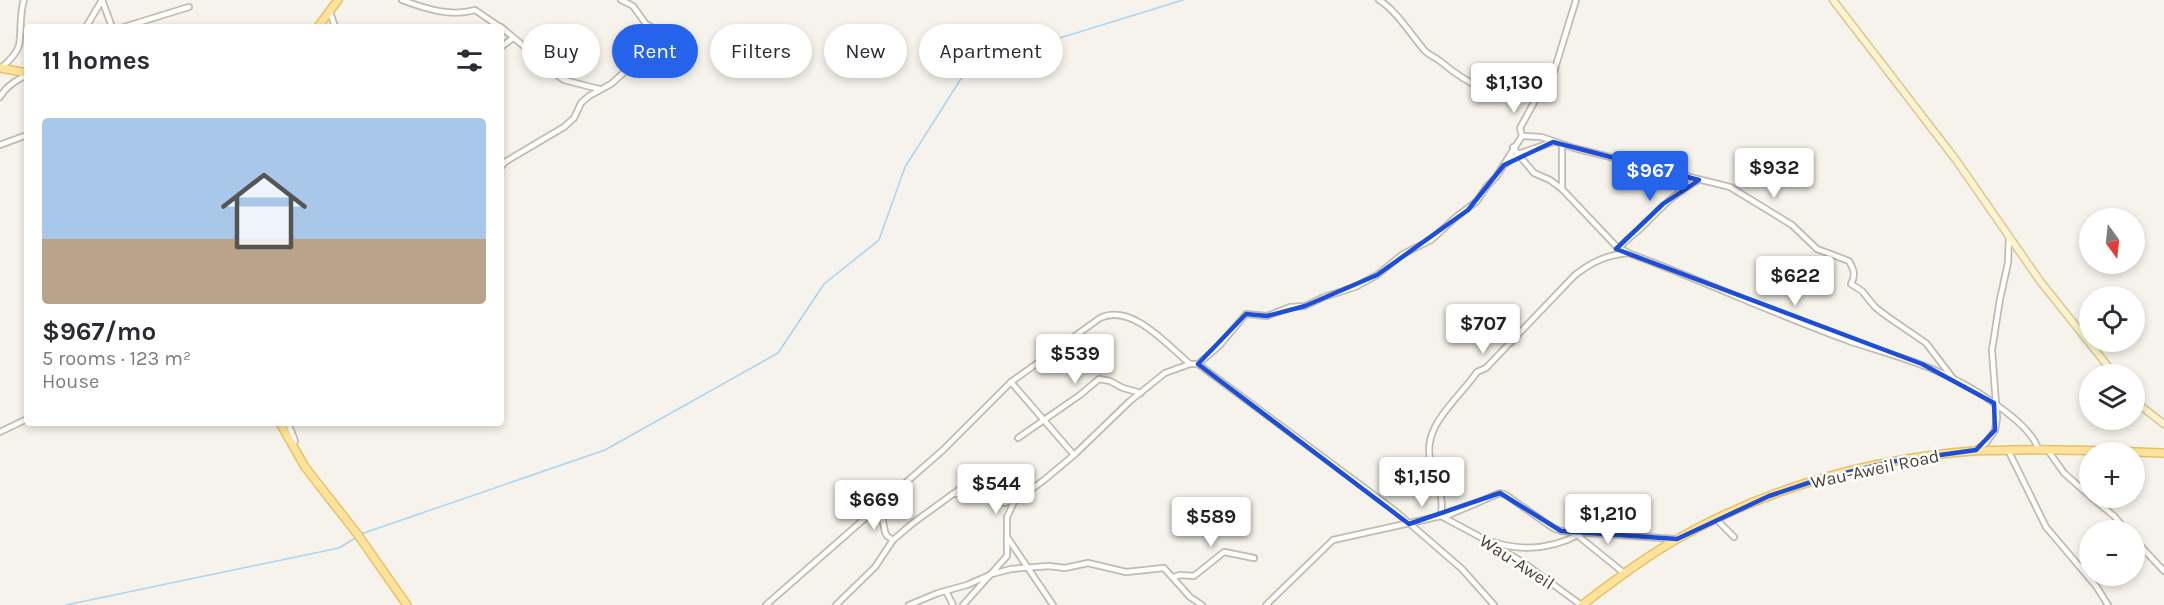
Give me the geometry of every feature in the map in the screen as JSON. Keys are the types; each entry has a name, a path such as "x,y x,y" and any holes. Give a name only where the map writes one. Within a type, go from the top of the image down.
{"main road":[{"path":"320,24 338,0"},
{"path":"1,68 24,73"},
{"path":"282,426 305,467 360,537 407,605"},
{"name":"Wau-Aweil Road","path":"1581,605 1624,573 1677,539 1716,519 1769,496 1853,469 1919,456 1976,450 2047,449 2164,453"}],"street":[{"path":"1,68 13,56 19,45 20,15 24,0"},
{"path":"88,24 102,0"},
{"path":"102,0 111,24"},
{"path":"402,0 434,11 464,14 476,10 497,24"},
{"path":"504,163 564,127 574,118 580,103 599,89 611,84 646,53 670,38 646,24 633,6 621,0"},
{"path":"1378,0 1390,8 1427,53 1451,72 1480,88 1509,98 1537,97"},
{"path":"1522,135 1520,128 1537,97 1552,78 1576,0"},
{"path":"1833,0 1956,160 2040,281 2106,364"},
{"path":"134,24 189,7"},
{"path":"330,12 334,24"},
{"path":"504,30 532,53 541,64 564,80 599,89"},
{"path":"504,45 513,38"},
{"path":"0,97 4,90 24,76"},
{"path":"1522,135 1540,136 1562,145 1737,190 1792,225 1817,249 1849,261 1854,270 1851,284 1862,291 1875,307 1926,344 1954,379"},
{"path":"1198,364 1219,346 1246,314 1267,316 1290,307 1305,306 1355,287 1377,275 1403,254 1431,240 1477,201 1504,165 1522,135"},
{"path":"0,145 24,136"},
{"path":"1504,165 1518,154 1553,142"},
{"path":"1562,145 1562,189"},
{"path":"1513,147 1534,173 1550,180 1562,189 1619,248 1849,341 1901,356 1954,379 1994,403 2024,429 2038,449"},
{"path":"1619,248 1663,204 1699,180"},
{"path":"1976,450 1986,443 1995,430 1997,418 1994,403 1996,387 1992,350 2008,262 2009,236"},
{"path":"1443,517 1443,496 1429,455 1429,440 1433,429 1477,372 1486,368 1575,275 1604,257 1628,253"},
{"path":"766,605 943,450 1011,382 1100,318 1115,314 1129,317 1146,327 1190,364"},
{"path":"955,494 969,491 999,503 1005,503 1027,494 1074,455 1164,373 1190,364 1198,364 1388,505 1462,569 1494,605"},
{"path":"1018,438 1099,379 1140,393"},
{"path":"1011,382 1074,455"},
{"path":"2145,409 2164,424"},
{"path":"0,432 24,420"},
{"path":"289,426 296,441 292,447"},
{"path":"2047,449 2064,473 2079,486"},
{"path":"2008,450 2046,527 2096,585 2108,605"},
{"path":"836,605 875,567 893,540 968,483"},
{"path":"1266,605 1333,540 1443,517 1500,493 1553,528 1569,533 1677,539"},
{"path":"963,605 1007,556 1007,516 1015,500"},
{"path":"880,506 885,532 893,540"},
{"path":"2104,508 2117,520"},
{"name":"Wau-Aweil","path":"1443,517 1524,563 1581,605"},
{"path":"1716,519 1734,537"},
{"path":"1482,538 1503,545 1533,549 1557,544 1579,534"},
{"path":"1579,534 1624,573"},
{"path":"1007,537 1053,605"},
{"path":"2145,551 2164,571"},
{"path":"1174,577 1194,576 1224,552 1254,558"},
{"path":"909,605 1011,569 1049,566 1065,568 1088,563 1126,572 1164,568 1190,597 1202,605"},
{"path":"946,591 953,605"}],"highlighted area":[{"path":"1553,142 1699,180 1663,204 1616,249 1922,364 1994,403 1995,430 1976,450 1890,462 1817,480 1769,496 1677,539 1561,531 1500,493 1409,524 1198,364 1246,314 1267,316 1305,306 1377,275 1468,210 1504,165"}],"waterway":[{"path":"361,534 605,450 778,353 824,284 879,240 905,167 969,66 1183,0"},
{"path":"66,605 339,548 357,537"}]}
